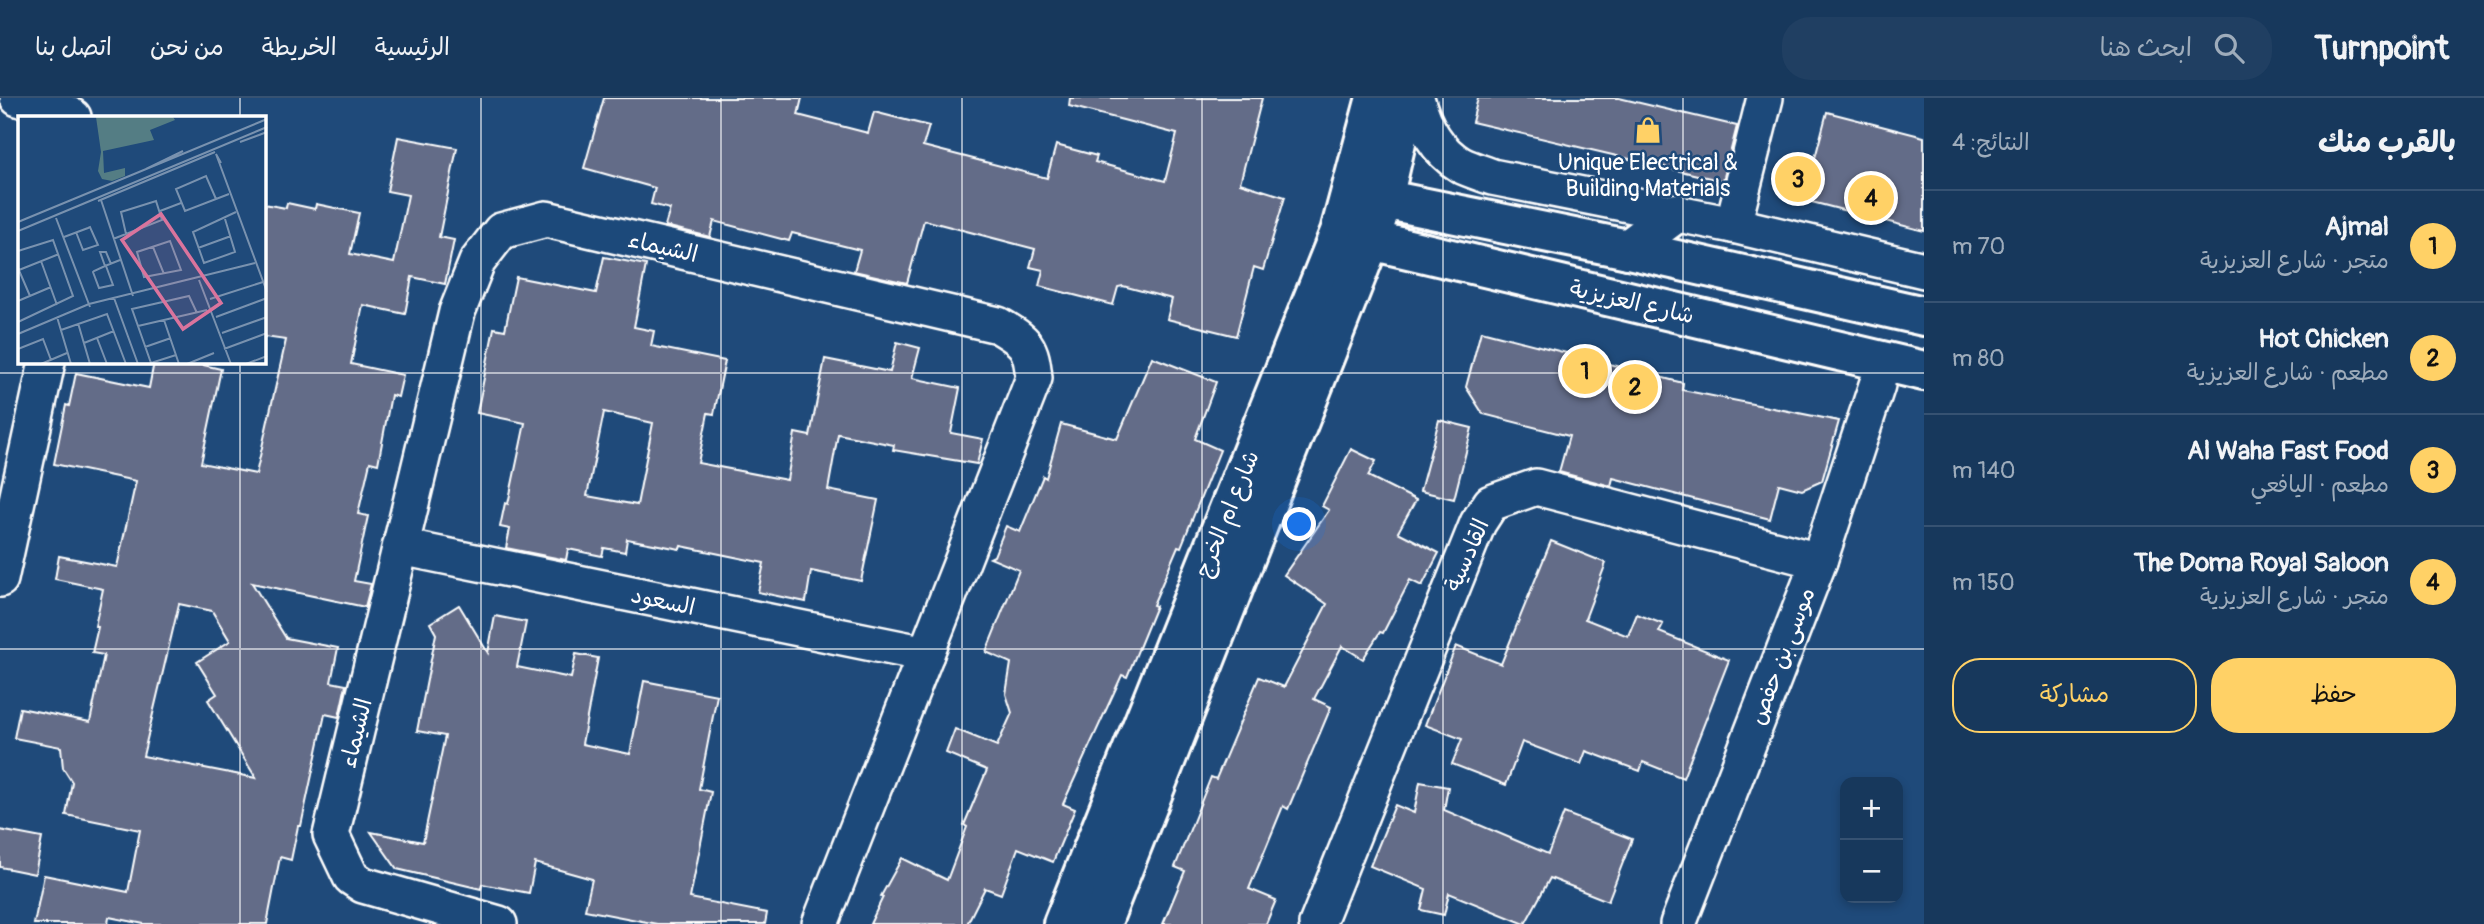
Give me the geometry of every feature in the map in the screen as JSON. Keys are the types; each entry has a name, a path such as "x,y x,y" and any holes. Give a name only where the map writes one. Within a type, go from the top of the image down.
{"street":[{"path":"18,98 71,116"},
{"name":"شارع ام الخرج","path":"1367,196 1376,98"},
{"name":"شارع ام الخرج","path":"1101,924 1355,236 1367,196 1406,98"},
{"path":"1416,98 1420,115 1437,144 1460,164 1492,177 1676,212 1924,270"},
{"path":"1733,225 1765,98"},
{"path":"1367,196 1628,250 1924,316"},
{"path":"1628,250 1676,212"},
{"name":"الشيماء","path":"499,924 363,885 351,877 331,835 457,312 477,262 501,232 546,219 998,326 1020,338 1032,355 1034,379 820,924"},
{"name":"شارع ام الخرج","path":"1063,924 1355,236"},
{"name":"شارع العزيزية","path":"1355,236 1924,371"},
{"path":"0,579 47,364"},
{"name":"موسى بن حفص","path":"1678,924 1819,561 1877,385"},
{"name":"القادسية","path":"1317,924 1478,523 1492,503 1536,487 1819,561"},
{"name":"السعود","path":"401,547 926,654"}],"building":[{"path":"604,98 802,98 798,115 868,133 874,112 929,126 923,146 1047,178 1056,145 1097,156 1095,162 1165,181 1177,134 1069,106 1070,98 1262,98 1240,183 1285,197 1263,270 1254,267 1236,336 1167,319 1172,299 1123,286 1118,287 1113,305 1039,286 1043,270 1030,267 1035,249 924,220 907,283 854,271 860,250 792,233 789,241 714,221 710,237 665,226 670,209 651,204 655,188 584,168"},
{"path":"1478,98 1619,98 1737,126 1723,181 1472,122"},
{"path":"1827,112 1924,137 1924,231 1804,200"},
{"path":"398,137 457,148 439,237 454,240 445,284 412,277 405,314 363,305 351,364 403,375 398,397 391,395 378,464 370,462 358,514 368,516 354,581 371,584 365,607 252,583 286,638 338,648 331,682 346,685 339,717 325,714 301,826 298,826 291,860 280,857 267,924 144,924 109,917 108,924 34,924 44,875 128,892 140,830 66,815 72,782 63,768 61,747 14,738 20,708 90,722 104,655 92,653 103,589 55,579 59,556 117,567 136,481 54,464 66,405 69,406 76,373 149,388 154,364 199,364 221,369 201,463 256,474 286,340 266,337 266,204 286,208 287,203 315,209 316,204 359,213 350,254 394,263 408,195 387,191","holes":["179,604 212,611 230,641 197,662 217,694 208,700 256,778 143,756"]},
{"path":"604,257 646,265 634,327 654,331 651,346 725,361 714,414 708,413 698,463 787,480 795,433 810,436 825,359 890,372 897,342 920,348 912,378 960,388 951,433 983,439 977,464 893,450 894,445 838,434 828,490 878,500 861,581 811,571 806,602 758,592 764,563 681,546 680,549 627,539 625,552 604,548 602,556 568,549 566,560 506,548 510,529 500,527 505,503 508,504 525,423 477,413 494,328 505,330 516,277 596,293","holes":["604,412 653,423 637,505 587,496"]},
{"path":"1481,331 1683,383 1682,390 1839,421 1822,481 1802,490 1779,484 1770,519 1613,478 1611,486 1559,472 1569,436 1483,414 1466,387"},
{"path":"1152,357 1216,382 1195,439 1220,450 1181,547 1178,546 1153,605 1156,606 1127,677 1122,675 1063,804 1075,809 1053,862 1018,848 1001,894 985,888 967,924 870,924 883,897 881,896 902,858 947,880 967,827 964,825 987,770 946,753 955,729 997,746 1012,713 1006,694 1011,663 986,652 1019,570 990,558 994,556 1006,526 1020,532 1043,476 1046,478 1061,424 1117,439"},
{"path":"1439,420 1472,428 1454,499 1420,491"},
{"path":"1351,449 1376,461 1368,476 1416,500 1398,532 1439,553 1422,586 1410,580 1383,633 1380,632 1363,659 1342,646 1314,699 1331,707 1288,809 1283,806 1249,889 1276,900 1266,924 1163,924 1185,871 1175,867 1211,777 1216,779 1259,677 1284,687 1327,604 1284,575 1329,510 1322,506"},
{"path":"1551,541 1606,563 1585,619 1628,636 1637,614 1663,624 1659,632 1729,660 1683,778 1643,762 1640,771 1586,751 1581,764 1522,742 1506,785 1452,764 1462,739 1425,725 1456,646 1501,664"},
{"path":"459,605 488,653 495,616 526,622 517,667 571,678 576,654 598,658 582,744 630,754 644,681 717,695 699,789 711,792 690,898 767,913 765,924 657,924 585,910 592,879 535,863 529,893 482,884 481,889 397,869 371,832 423,842 445,736 417,731 436,634 430,623"},
{"path":"1420,782 1448,787 1444,810 1548,854 1564,813 1632,839 1608,901 1550,878 1525,924 1449,893 1444,915 1421,910 1426,889 1370,866 1395,805 1414,813"},
{"path":"0,830 42,838 35,874 0,867"}],"place":[{"name":"Unique Electrical & Building Materials","path":"1648,130"},
{"name":"Al Waha Fast Food","path":"1798,179"},
{"name":"The Doma Royal Saloon","path":"1871,198"},
{"name":"Ajmal","path":"1585,371"},
{"name":"Hot Chicken","path":"1635,387"}]}
